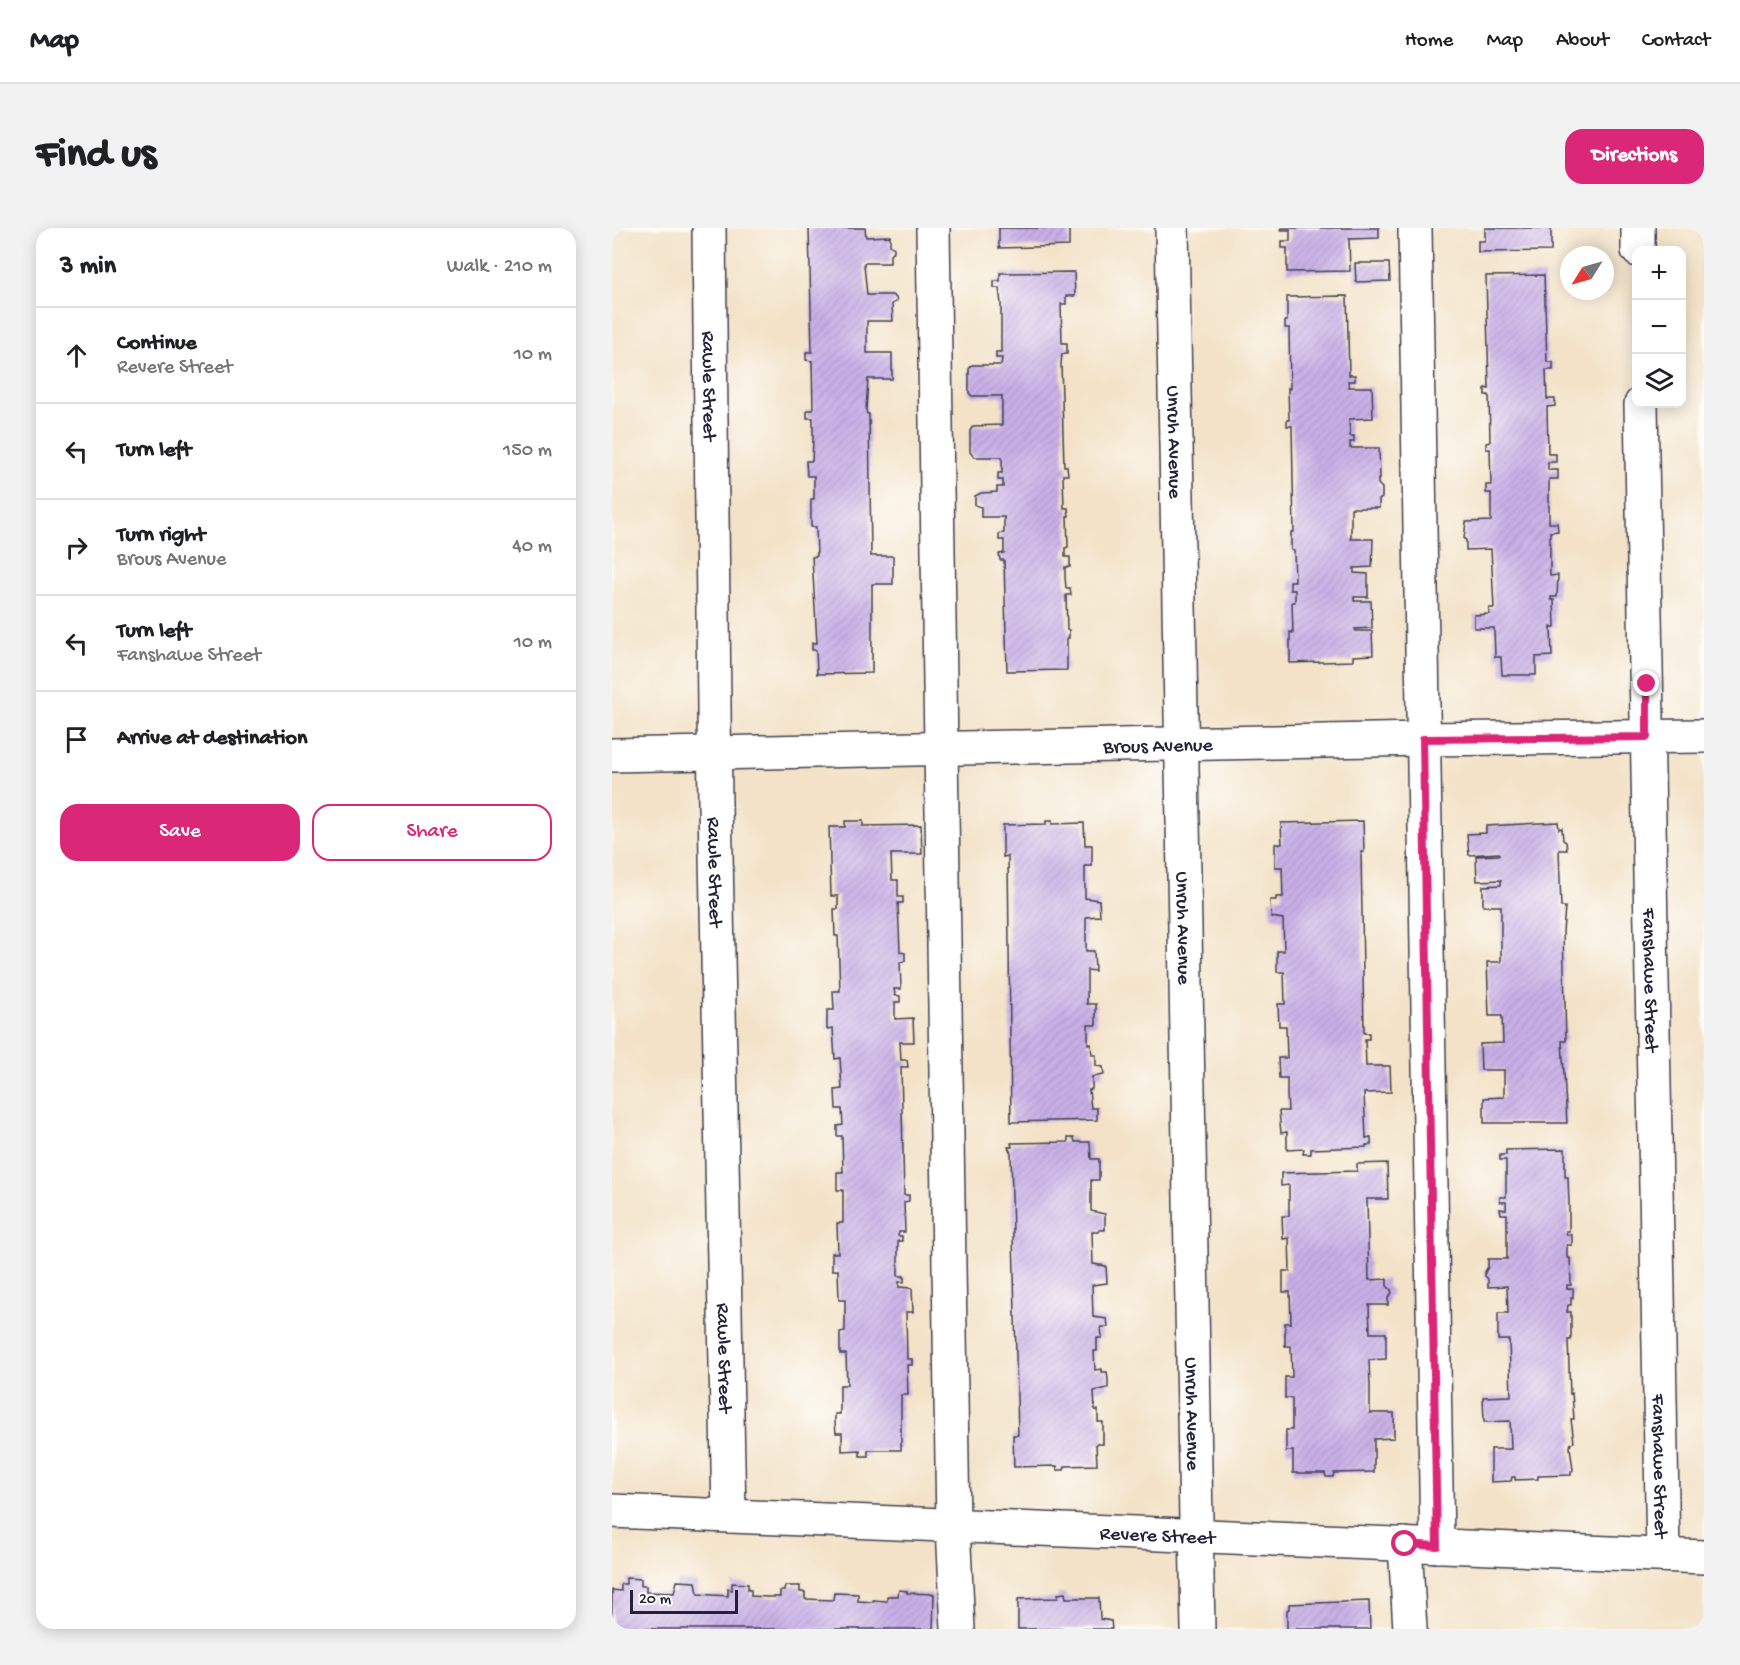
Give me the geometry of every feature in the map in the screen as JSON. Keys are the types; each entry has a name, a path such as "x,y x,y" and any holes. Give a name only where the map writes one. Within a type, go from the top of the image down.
{"street":[{"name":"Rawle Street","path":"709,228 714,753 729,1516"},
{"path":"933,228 953,1526 958,1629"},
{"name":"Unruh Avenue","path":"1173,228 1198,1629"},
{"path":"1415,228 1437,1546"},
{"path":"1638,228 1638,246"},
{"name":"Fanshawe Street","path":"1641,408 1663,1555"},
{"name":"Brous Avenue","path":"612,755 1423,739 1704,736"},
{"name":"Revere Street","path":"612,1511 1704,1557"},
{"path":"1405,1544 1410,1629"}],"building":[{"path":"809,228 865,228 866,237 890,236 890,245 894,248 890,255 890,263 864,263 867,295 892,295 897,301 892,304 893,321 867,321 867,353 892,353 892,379 868,379 866,410 869,414 871,556 893,556 893,584 872,584 872,673 817,674 816,650 812,650 812,643 817,643 812,557 817,556 816,527 811,527 814,476 807,476 806,461 812,461 813,440 813,418 807,418 807,410 813,410 812,361 806,360 806,352 812,352"},
{"path":"999,228 1069,228 1069,246 999,248"},
{"path":"1281,228 1379,228 1379,238 1349,239 1350,271 1287,272 1287,248 1282,248 1282,241 1290,241 1290,230 1281,230"},
{"path":"1485,228 1551,228 1551,251 1478,252 1478,241 1485,241"},
{"path":"1355,263 1389,263 1390,281 1356,282"},
{"path":"1074,272 1075,296 1066,296 1066,304 1061,304 1062,343 1067,343 1067,354 1062,354 1061,364 1064,466 1067,466 1068,475 1063,475 1064,508 1068,508 1069,516 1067,516 1068,547 1065,548 1065,557 1070,557 1070,567 1065,567 1065,577 1066,588 1070,588 1071,595 1066,595 1067,630 1069,630 1067,670 1007,671 1004,560 1000,560 999,554 1004,553 1004,540 999,540 999,534 1004,533 1004,517 981,517 981,507 975,505 975,496 981,493 997,492 997,487 1003,487 1003,480 998,480 998,473 1002,473 1002,457 974,457 970,452 970,431 973,426 1002,425 1002,396 972,396 969,393 969,369 972,365 1001,365 1002,358 996,358 996,352 1001,352 1001,304 999,288 994,288 994,281 1000,281 1000,273"},
{"path":"1544,275 1547,362 1553,362 1553,370 1546,370 1547,399 1555,399 1555,406 1547,407 1548,454 1556,454 1556,462 1548,462 1548,470 1558,470 1558,479 1549,479 1549,523 1557,523 1558,531 1550,532 1550,576 1558,575 1557,597 1551,597 1551,600 1554,600 1555,627 1551,627 1552,656 1536,657 1536,675 1502,675 1501,657 1495,657 1494,628 1474,628 1474,615 1489,614 1489,608 1494,608 1491,549 1466,550 1464,539 1466,522 1491,521 1491,493 1486,493 1486,485 1491,485 1490,449 1486,449 1486,443 1490,440 1489,395 1485,395 1485,388 1489,389 1486,276"},
{"path":"1347,296 1349,375 1355,375 1355,381 1348,381 1349,387 1372,387 1373,418 1349,419 1350,436 1354,436 1354,442 1350,442 1350,448 1379,448 1380,479 1378,479 1378,484 1382,488 1379,508 1351,508 1351,539 1373,539 1372,567 1354,568 1354,573 1368,574 1368,597 1354,597 1354,601 1371,601 1372,628 1355,629 1356,631 1372,631 1373,655 1353,656 1353,661 1290,663 1290,632 1293,633 1292,602 1295,602 1295,590 1290,590 1290,581 1295,581 1294,551 1291,550 1291,532 1294,532 1292,426 1287,426 1287,420 1289,420 1288,388 1290,389 1289,328 1285,328 1287,297"},
{"path":"845,821 863,821 863,826 921,825 922,854 891,854 892,880 898,880 898,897 903,897 903,903 898,903 900,952 905,953 905,961 900,962 901,989 894,989 895,995 900,996 900,1002 895,1002 895,1019 913,1018 914,1042 900,1042 901,1060 907,1060 908,1067 901,1067 904,1195 909,1195 909,1201 904,1202 905,1232 899,1232 898,1236 902,1236 902,1241 898,1241 898,1276 904,1276 904,1282 899,1282 899,1287 912,1288 913,1312 906,1312 907,1359 912,1359 912,1365 907,1365 908,1395 901,1395 901,1450 868,1450 868,1456 860,1456 860,1450 842,1451 842,1433 836,1433 835,1423 835,1414 840,1414 840,1385 847,1385 846,1354 840,1354 840,1332 845,1331 845,1300 839,1300 838,1270 832,1270 832,1253 838,1253 837,1223 843,1223 843,1190 837,1190 837,1172 843,1172 842,1136 837,1136 837,1126 843,1125 842,1109 836,1109 835,1090 842,1089 840,1058 835,1059 833,1028 827,1029 827,1010 834,1010 833,991 840,991 838,936 835,936 834,909 838,909 838,896 831,896 829,827 845,827"},
{"path":"1046,821 1052,821 1052,824 1084,823 1085,845 1092,845 1092,866 1085,866 1085,898 1099,900 1100,916 1086,917 1086,951 1094,951 1095,971 1087,970 1087,1004 1096,1004 1096,1025 1088,1025 1088,1044 1091,1044 1092,1055 1096,1055 1096,1066 1103,1067 1104,1075 1092,1077 1092,1089 1089,1090 1091,1108 1097,1108 1097,1120 1011,1122 1008,856 1003,857 1003,825 1046,824"},
{"path":"1363,821 1364,852 1361,852 1364,1033 1369,1033 1369,1039 1365,1039 1366,1066 1390,1066 1391,1092 1364,1093 1366,1138 1371,1137 1371,1145 1311,1149 1311,1154 1303,1154 1304,1149 1287,1150 1287,1132 1281,1133 1279,1111 1288,1111 1287,1078 1279,1078 1278,1058 1287,1058 1286,1026 1279,1026 1278,1004 1285,1004 1284,972 1277,972 1277,951 1284,951 1283,919 1271,917 1270,900 1283,897 1282,867 1275,867 1275,844 1282,844 1281,823"},
{"path":"1558,822 1559,829 1562,828 1567,850 1559,850 1561,907 1565,907 1563,932 1566,1041 1562,1041 1567,1123 1484,1123 1484,1098 1504,1097 1504,1070 1481,1070 1480,1044 1503,1043 1502,1016 1489,1016 1487,962 1501,962 1501,906 1483,906 1483,886 1501,885 1501,880 1477,881 1476,856 1499,855 1499,853 1469,855 1467,834 1486,833 1486,826"},
{"path":"1068,1138 1074,1138 1075,1142 1090,1142 1091,1159 1099,1159 1099,1180 1091,1180 1091,1211 1105,1214 1105,1230 1092,1232 1093,1264 1106,1266 1107,1283 1092,1285 1093,1317 1107,1319 1108,1327 1101,1327 1102,1338 1097,1338 1097,1351 1094,1351 1095,1370 1102,1369 1102,1372 1107,1372 1108,1379 1108,1388 1094,1391 1098,1422 1103,1422 1103,1444 1096,1444 1097,1465 1065,1466 1064,1470 1057,1470 1057,1466 1014,1467 1013,1435 1018,1435 1011,1153 1008,1147 1012,1147 1011,1143 1068,1142"},
{"path":"1565,1149 1565,1177 1568,1177 1569,1204 1569,1231 1566,1231 1567,1235 1572,1235 1572,1245 1567,1245 1571,1285 1567,1285 1567,1289 1573,1289 1573,1298 1571,1298 1571,1305 1568,1305 1567,1312 1571,1312 1571,1340 1568,1340 1570,1394 1572,1393 1574,1419 1571,1419 1574,1442 1570,1447 1573,1470 1571,1475 1538,1476 1538,1479 1515,1480 1515,1477 1512,1477 1511,1481 1491,1482 1491,1449 1511,1449 1510,1421 1484,1422 1483,1397 1511,1396 1509,1340 1498,1340 1498,1313 1508,1313 1507,1286 1488,1287 1488,1279 1485,1276 1488,1259 1507,1259 1507,1214 1501,1214 1500,1209 1506,1210 1506,1202 1500,1202 1500,1197 1506,1197 1506,1160 1500,1160 1500,1155 1506,1155 1506,1150"},
{"path":"1387,1163 1388,1199 1367,1199 1369,1280 1387,1279 1387,1286 1392,1293 1388,1297 1388,1305 1369,1305 1370,1333 1386,1333 1386,1359 1369,1360 1370,1413 1394,1413 1394,1438 1374,1439 1374,1472 1334,1473 1333,1477 1326,1477 1325,1473 1293,1473 1293,1451 1286,1451 1286,1430 1292,1430 1292,1398 1285,1398 1285,1377 1292,1377 1291,1346 1285,1346 1285,1323 1291,1323 1290,1292 1283,1292 1283,1271 1290,1271 1289,1238 1283,1239 1282,1216 1289,1216 1289,1185 1281,1186 1281,1173 1357,1171 1357,1164"},
{"path":"626,1578 641,1579 641,1586 646,1586 646,1592 674,1593 677,1581 696,1582 698,1594 728,1596 728,1589 732,1590 732,1583 748,1584 751,1596 767,1597 780,1597 780,1591 784,1591 785,1586 800,1586 800,1592 805,1592 805,1599 833,1600 834,1593 858,1594 858,1601 873,1602 873,1600 887,1601 887,1596 898,1596 899,1590 907,1591 907,1593 934,1594 933,1629 612,1629 612,1590 621,1591 621,1584 626,1584"},
{"path":"1065,1593 1066,1598 1099,1598 1100,1619 1111,1621 1112,1629 1018,1629 1018,1599 1058,1598 1058,1594"},
{"path":"1369,1601 1370,1629 1287,1629 1289,1604"}],"route":[{"path":"1405,1544 1437,1546 1423,739 1647,737 1647,684"}]}
